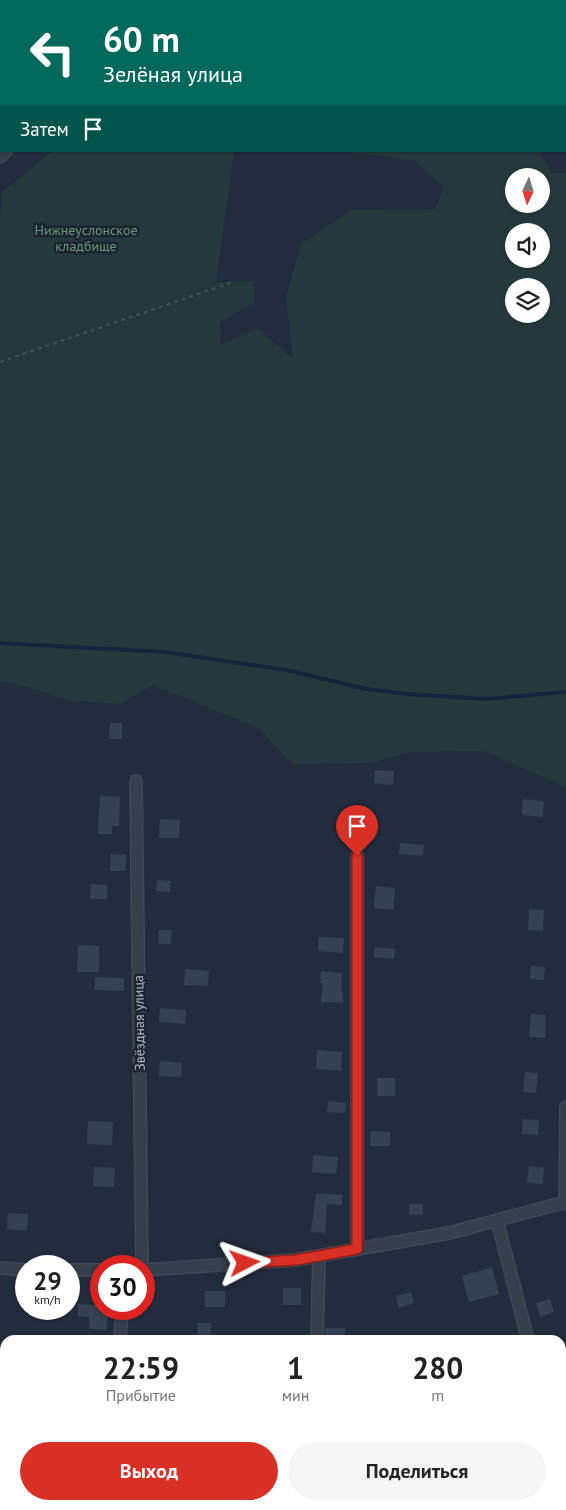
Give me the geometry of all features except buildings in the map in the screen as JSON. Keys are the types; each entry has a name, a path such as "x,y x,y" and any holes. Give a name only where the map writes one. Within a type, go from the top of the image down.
{"street":[{"name":"Звёздная улица","path":"136,780 142,1255"},
{"path":"357,856 357,1249"},
{"path":"155,1269 296,1260 449,1233 565,1203 566,1107"},
{"path":"497,1220 527,1335"},
{"path":"317,1335 319,1256"},
{"path":"0,1268 15,1269"},
{"path":"120,1335 121,1320"}],"path":[{"path":"0,362 233,282"}],"green space":[{"name":"Нижнеуслонское кладбище","path":"52,152 234,152 216,282 253,281 255,302 220,322 221,345 258,328 293,359 286,297 301,244 351,210 435,209 444,187 415,161 350,152 540,152 549,168 505,168 505,213 550,213 550,170 552,173 566,173 566,787 484,751 409,752 371,763 293,764 259,728 153,685 120,704 68,700 14,683 0,681 0,216 2,192"}],"waterway":[{"path":"0,643 165,652 286,670 367,689 407,694 486,699 566,692"}],"route":[{"path":"245,1263 296,1260 357,1249 357,856"}]}
